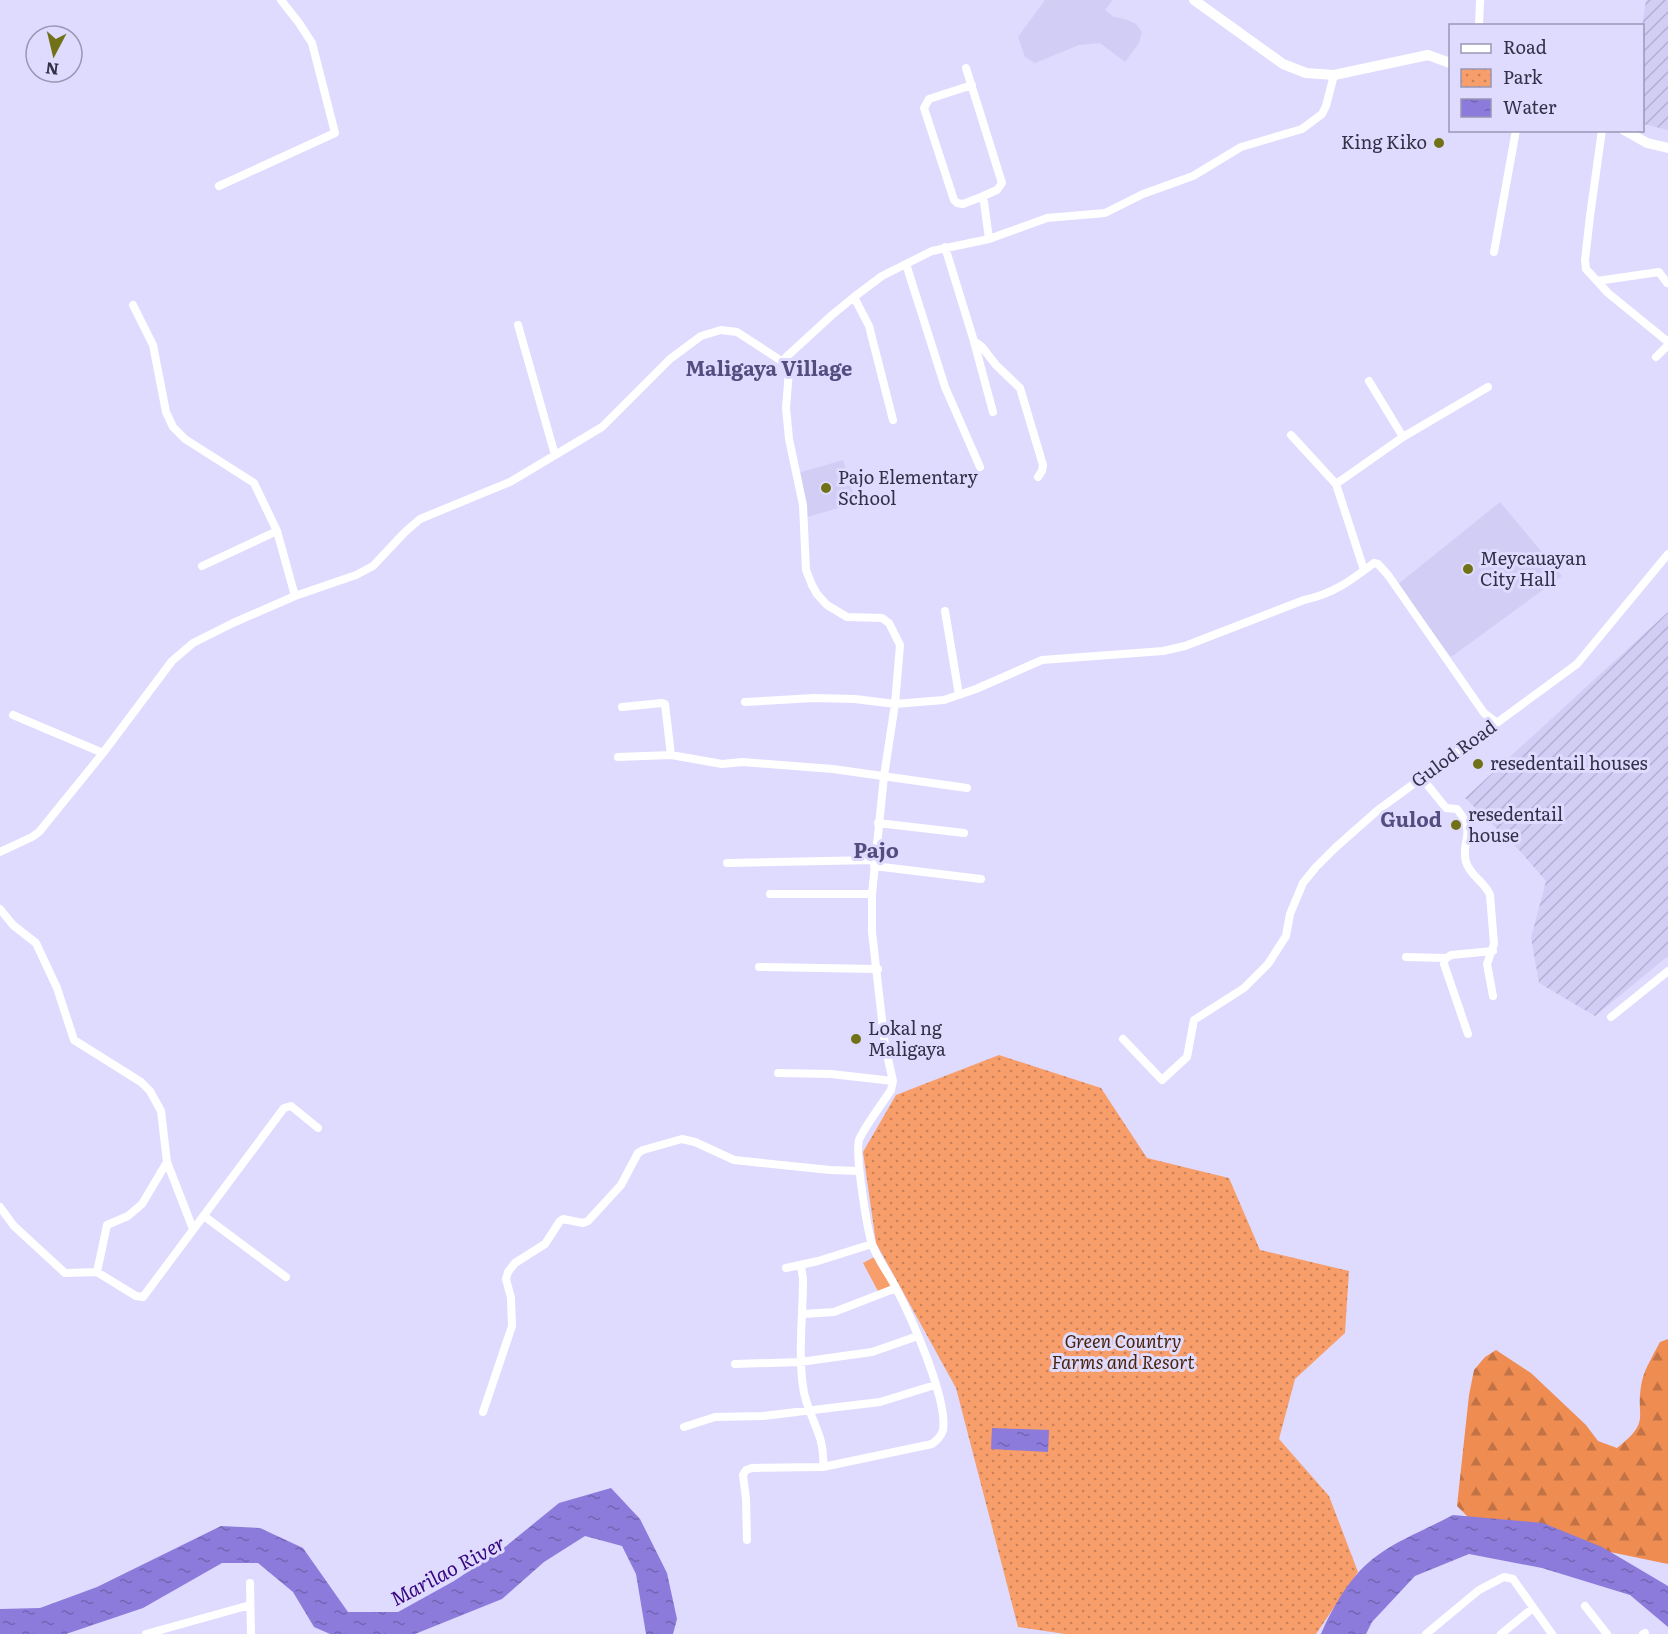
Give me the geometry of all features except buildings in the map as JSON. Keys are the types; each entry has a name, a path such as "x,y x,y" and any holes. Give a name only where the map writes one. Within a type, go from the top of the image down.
{"main road":[{"path":"1194,0 1283,64 1306,73 1334,75 1418,56 1437,57 1449,63"},
{"path":"1628,132 1647,143 1668,148"}],"street":[{"path":"219,186 334,133 312,43 281,0"},
{"path":"1479,24 1480,0"},
{"path":"966,68 972,86 1002,183 997,190 963,204 954,200 924,108 928,99 972,86"},
{"path":"783,360 854,297 882,276 906,264 945,247 989,239 1047,218 1105,213 1143,194 1193,176 1241,147 1302,129 1322,114 1334,75"},
{"path":"1494,252 1516,132"},
{"path":"1602,132 1585,260 1586,269 1608,293 1668,342 1656,357"},
{"path":"981,197 984,202 989,239"},
{"path":"945,247 993,412"},
{"path":"906,264 945,387 980,467"},
{"path":"1597,281 1659,272 1667,283"},
{"path":"854,297 869,326 893,420"},
{"path":"133,305 153,345 165,411 173,427 185,439 251,480 277,531 296,596"},
{"path":"518,325 555,455"},
{"path":"0,852 39,832 103,753 172,661 193,643 296,596 373,566 420,519 510,482 602,427 670,359 700,336 721,330 736,333 783,360 789,371 786,416 792,461 803,504 806,570 817,594 826,605 847,617 882,618 889,623 900,645 895,704 878,823 872,894 872,932 885,1046 894,1081 891,1090 859,1140 859,1171 872,1244 918,1336 943,1415 943,1432 932,1444 823,1467 746,1470 743,1475 747,1540"},
{"path":"974,342 982,346 996,365 1020,388 1043,465 1038,477"},
{"path":"1369,381 1403,437"},
{"path":"1335,484 1403,437 1488,387"},
{"path":"1291,435 1335,484 1364,570"},
{"path":"202,566 277,531"},
{"name":"Gulod Road","path":"1123,1039 1162,1080 1187,1057 1194,1020 1244,988 1268,964 1286,936 1290,914 1303,884 1316,867 1356,828 1421,777 1577,664 1668,554"},
{"path":"745,702 835,699 895,704 944,700 1042,660 1163,651 1185,646 1304,600 1335,591 1374,563 1378,564 1388,575 1484,713 1497,723"},
{"path":"945,611 959,695"},
{"path":"622,707 665,704 671,755"},
{"path":"13,715 103,753"},
{"path":"618,757 671,755 722,764 742,762 785,765 967,788"},
{"path":"1421,777 1444,806 1457,809 1464,818 1468,831 1465,859 1470,872 1490,895 1493,951 1487,964 1493,996"},
{"path":"878,823 964,833"},
{"path":"726,863 874,863 981,879"},
{"path":"770,894 872,894"},
{"path":"0,909 13,925 36,943 52,978 74,1040 141,1082 150,1091 161,1111 167,1162 193,1229"},
{"path":"1406,957 1446,958 1451,955 1493,951"},
{"path":"1446,958 1444,964 1468,1034"},
{"path":"759,967 878,969"},
{"path":"1611,1017 1668,970"},
{"path":"778,1073 831,1074 894,1081"},
{"path":"0,1207 14,1226 59,1269 70,1274 97,1272 136,1296 143,1297 284,1108 291,1106 318,1128"},
{"path":"483,1412 512,1326 511,1298 506,1279 510,1268 545,1244 563,1219 583,1223 588,1221 621,1185 635,1158 643,1150 682,1139 695,1142 734,1160 859,1171"},
{"path":"97,1272 107,1225 128,1216 142,1204 167,1162"},
{"path":"204,1216 286,1277"},
{"path":"786,1268 801,1266 872,1244"},
{"path":"801,1266 803,1279 800,1362 805,1396 822,1443 823,1467"},
{"path":"802,1314 834,1312 896,1288"},
{"path":"735,1364 800,1362 872,1352 918,1336"},
{"path":"684,1426 715,1417 763,1416 880,1402 935,1385"},
{"path":"1426,1634 1479,1590 1504,1577 1513,1579 1552,1634"},
{"path":"250,1583 251,1634"},
{"path":"146,1634 250,1605"},
{"path":"1585,1606 1607,1634"},
{"path":"1501,1634 1533,1608"}],"shaded area":[{"path":"1045,0 1113,0 1105,10 1114,17 1136,24 1142,32 1139,43 1125,62 1100,43 1079,45 1035,63 1025,57 1018,37"},
{"path":"1646,0 1668,0 1668,130 1644,124 1642,24"},
{"name":"Pajo Elementary School","path":"843,460 856,503 807,517 798,473"},
{"path":"1500,502 1562,576 1451,657 1397,585"},
{"path":"1668,612 1668,956 1595,1016 1539,983 1531,938 1546,881 1519,850 1465,798"}],"green space":[{"name":"Green Country Farms and Resort","path":"999,1055 1101,1088 1147,1158 1229,1178 1260,1250 1349,1271 1345,1333 1295,1379 1279,1439 1329,1496 1358,1572 1316,1634 1065,1634 1018,1627 956,1388 876,1243 863,1152 896,1095"},
{"path":"878,1255 894,1285 879,1293 863,1263"},
{"path":"1668,1339 1668,1564 1475,1524 1457,1506 1469,1395 1474,1370 1485,1357 1496,1350 1531,1373 1586,1425 1598,1441 1617,1448 1628,1439 1639,1424 1643,1376 1660,1342"}],"water":[{"path":"992,1428 1049,1430 1048,1452 991,1449"},
{"path":"611,1488 640,1519 667,1573 677,1619 673,1634 646,1634 636,1574 622,1546 585,1536 544,1562 502,1599 415,1634 330,1634 314,1627 293,1592 258,1563 222,1563 143,1608 66,1634 0,1634 0,1609 40,1608 97,1587 221,1526 260,1528 303,1548 348,1612 398,1612 454,1581 505,1547 559,1503"},
{"path":"1453,1515 1543,1523 1602,1547 1668,1586 1668,1627 1630,1595 1542,1568 1469,1554 1415,1576 1372,1622 1366,1634 1321,1634 1344,1591 1369,1562 1396,1544"}],"place":[{"name":"King Kiko","path":"1439,143"},
{"name":"Pajo Elementary School","path":"826,488"},
{"name":"Meycauayan City Hall","path":"1468,569"},
{"name":"resedentail houses","path":"1478,764"},
{"name":"resedentail house","path":"1456,825"},
{"name":"Lokal ng Maligaya","path":"856,1039"}],"district":[{"name":"Maligaya Village","path":"769,369"},
{"name":"Gulod","path":"1411,820"},
{"name":"Pajo","path":"876,851"}],"water label":[{"name":"Marilao River","path":"448,1571"}]}
